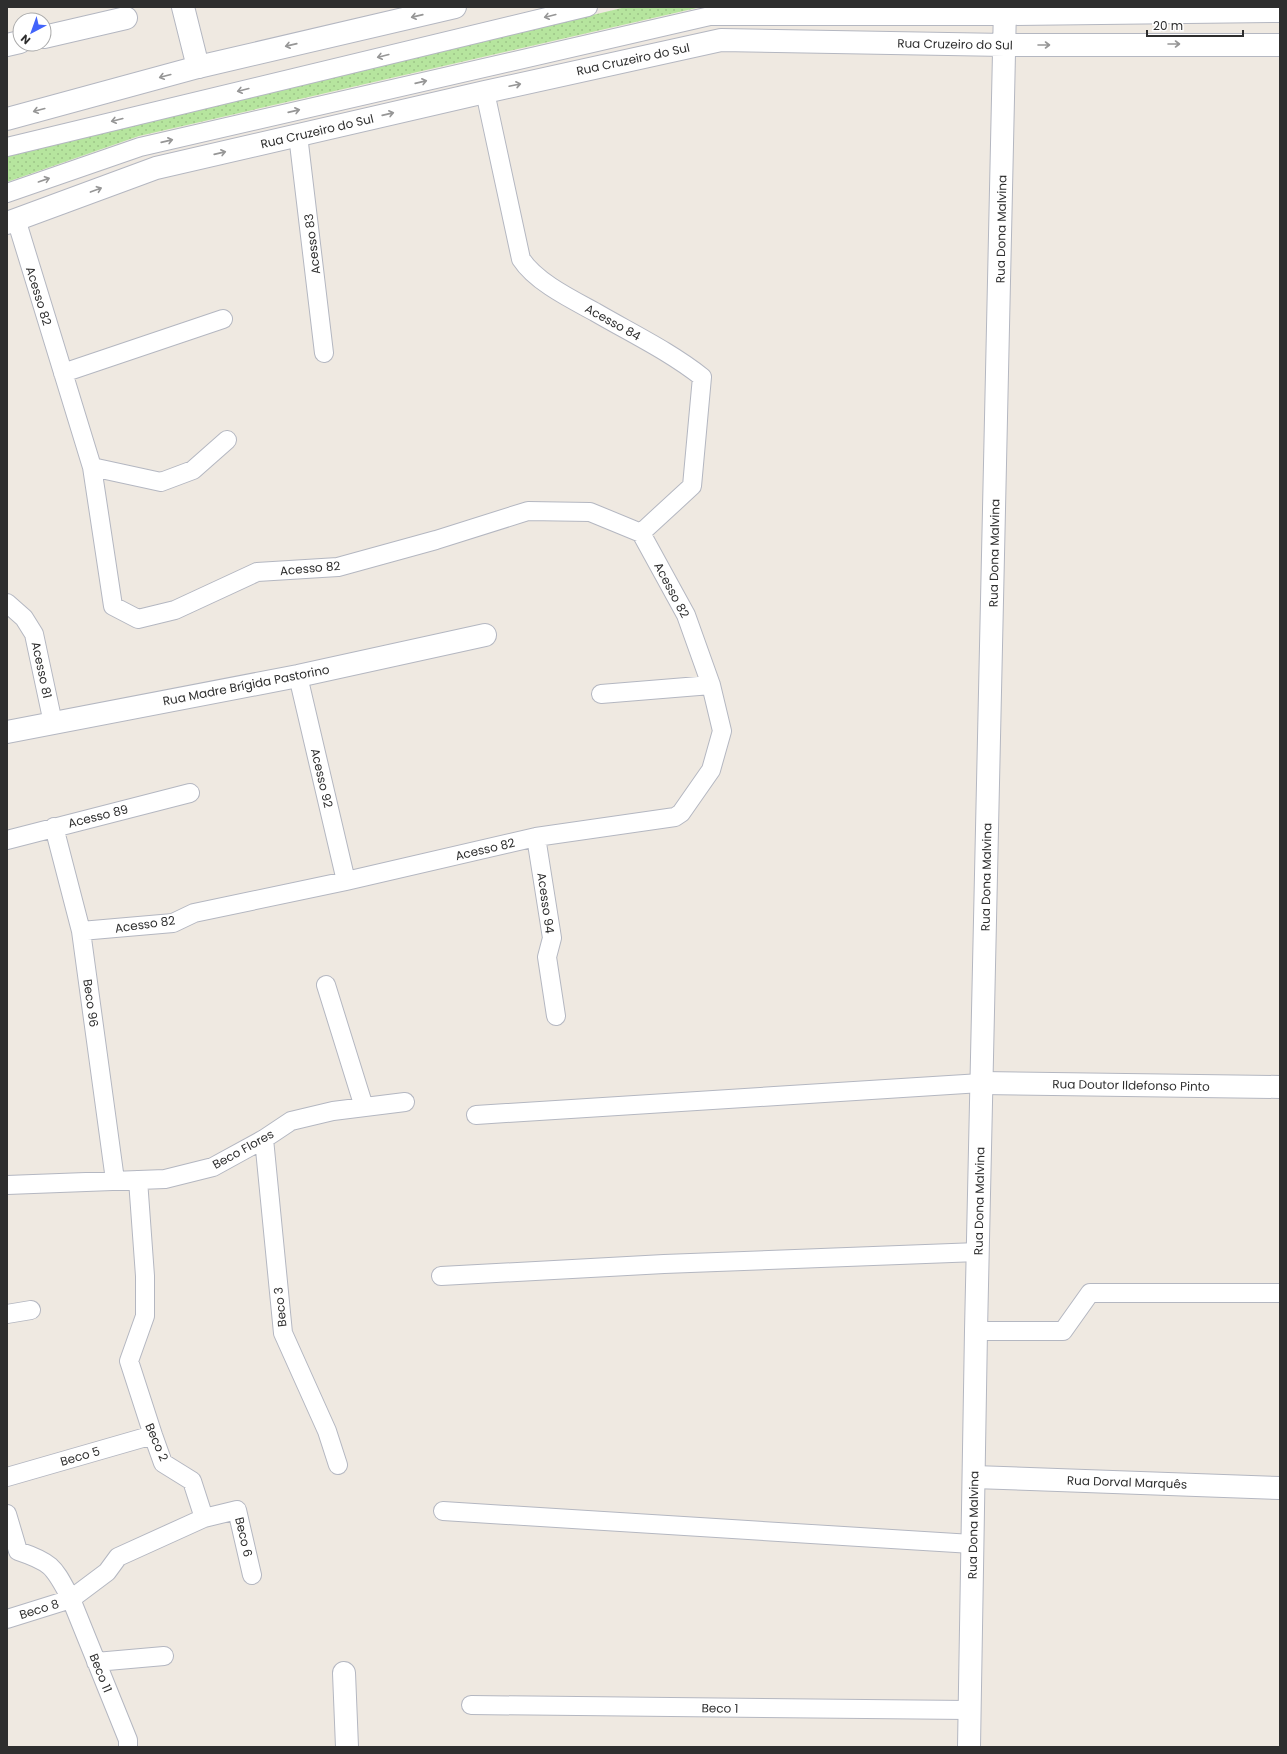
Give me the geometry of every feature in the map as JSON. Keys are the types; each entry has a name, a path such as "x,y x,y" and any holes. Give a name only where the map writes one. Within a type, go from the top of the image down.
{"street":[{"path":"183,7 198,67"},
{"path":"7,119 198,67 456,7"},
{"name":"Rua Dona Malvina","path":"969,1747 976,1332 1005,11"},
{"path":"52,35 126,18"},
{"name":"Rua Cruzeiro do Sul","path":"11,221 156,168 484,92 722,40 1005,45 1280,44"},
{"name":"Rua Madre Brígida Pastorino","path":"7,732 298,676 485,635"},
{"name":"Rua Doutor Ildefonso Pinto","path":"982,1083 1280,1088"},
{"name":"Rua Dorval Marquês","path":"974,1477 1280,1488"},
{"path":"344,1672 347,1747"}],"lane":[{"path":"7,147 588,7"},
{"path":"7,193 140,147 710,16 1005,11 1280,12"},
{"name":"Acesso 84","path":"484,92 521,259 528,269 568,297 679,359 702,377 692,486 641,533"},
{"name":"Acesso 83","path":"298,135 324,353"},
{"name":"Acesso 82","path":"11,221 63,373 92,467 113,606 138,619 175,610 257,572 338,567 436,540 528,511 590,512 641,533 686,615 712,685 722,731 712,770 681,813 668,819 536,837 346,881 194,913 174,923 81,931"},
{"path":"63,373 223,319"},
{"path":"92,467 161,482 193,470 227,440"},
{"name":"Acesso 81","path":"7,603 24,618 34,634 53,722"},
{"name":"Acesso 92","path":"298,676 346,881"},
{"path":"601,694 712,685"},
{"name":"Acesso 89","path":"7,840 190,793"},
{"name":"Beco 96","path":"54,827 81,931 115,1180"},
{"name":"Acesso 94","path":"536,837 552,938 548,957 556,1016"},
{"path":"326,986 364,1107"},
{"path":"476,1115 982,1083"},
{"name":"Beco Flores","path":"7,1185 165,1179 213,1167 264,1139 291,1121 333,1111 405,1102"},
{"name":"Beco 3","path":"264,1139 283,1333 327,1431 338,1465"},
{"name":"Beco 2","path":"138,1180 145,1276 145,1316 129,1361 163,1463 192,1481 204,1518"},
{"path":"441,1276 664,1264 978,1252"},
{"path":"976,1332 1063,1331 1090,1294 1280,1293"},
{"path":"7,1314 31,1310"},
{"name":"Beco 5","path":"7,1476 153,1435"},
{"name":"Beco 6","path":"204,1518 237,1510 252,1575"},
{"path":"443,1511 972,1544"},
{"path":"7,1514 13,1554 40,1558 55,1570 71,1599 107,1572 118,1557 204,1518"},
{"name":"Beco 8","path":"7,1619 71,1599"},
{"name":"Beco 11","path":"71,1599 128,1740 128,1747"},
{"path":"96,1662 164,1656"},
{"name":"Beco 1","path":"471,1705 969,1710"}],"green space":[{"path":"626,7 701,7 139,136 7,182 7,155"}]}
